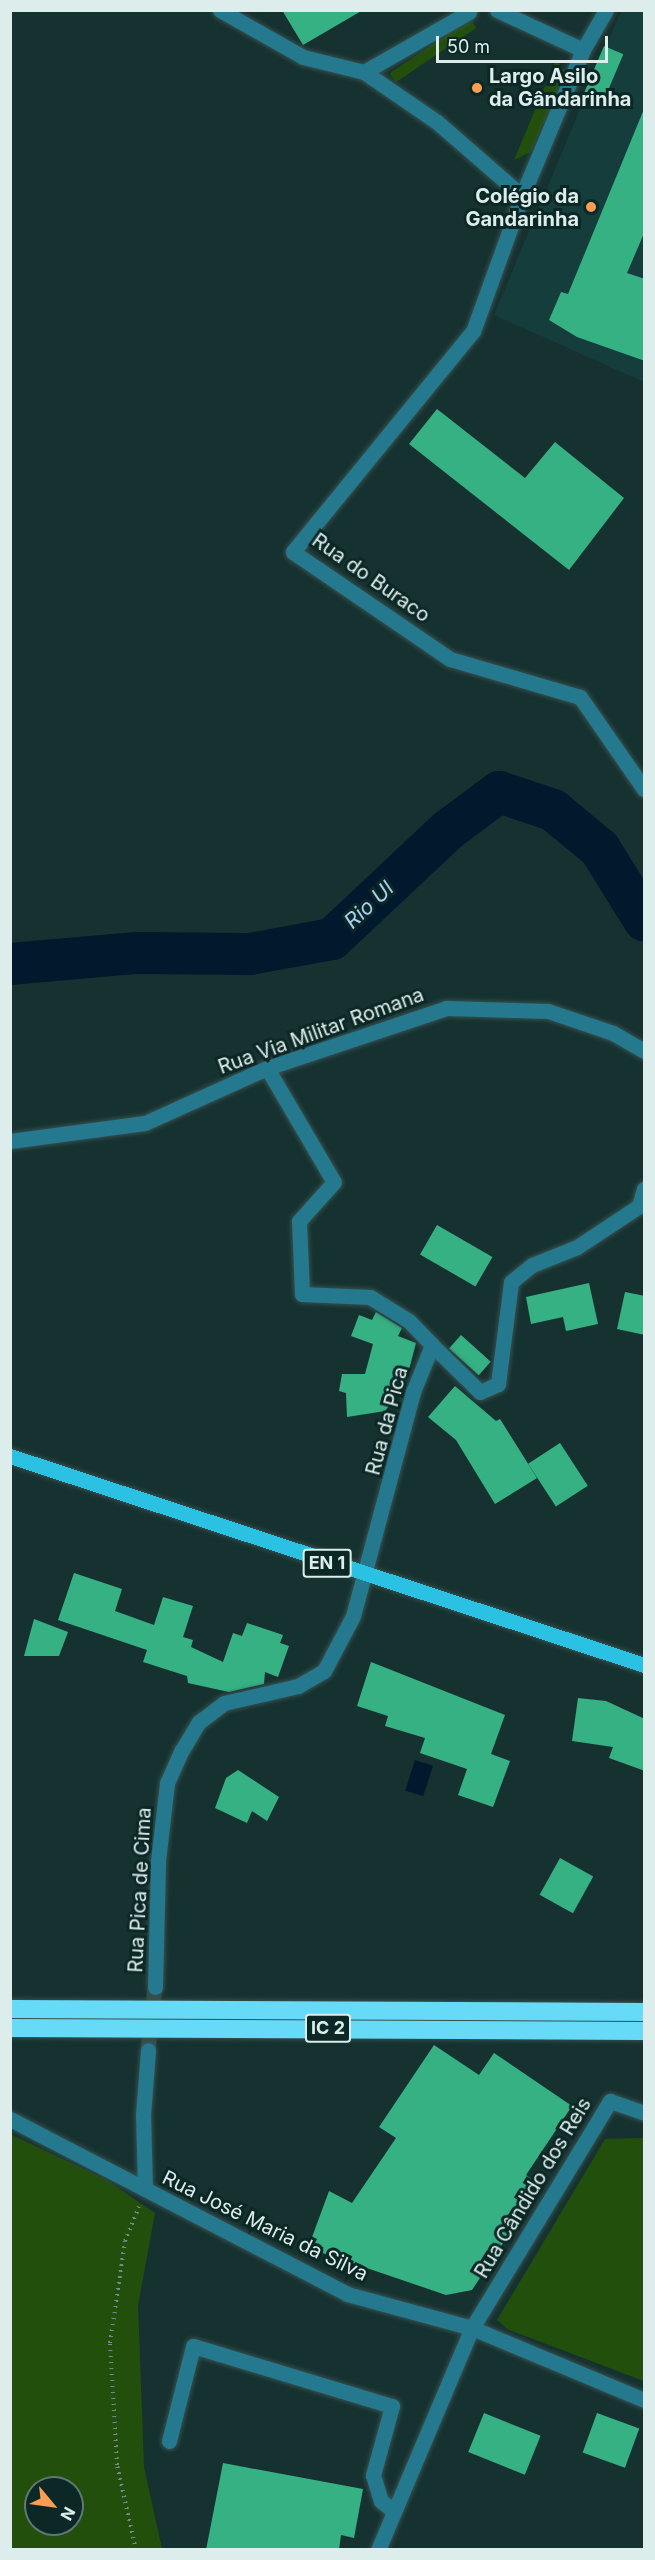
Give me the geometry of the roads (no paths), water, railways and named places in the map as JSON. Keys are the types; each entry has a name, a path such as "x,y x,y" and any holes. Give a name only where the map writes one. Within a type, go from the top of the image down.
{"highway":[{"name":"IC 2","path":"10,2009 645,2012"},
{"name":"IC 2","path":"10,2028 645,2031"}],"main road":[{"name":"EN 1","path":"10,1456 366,1576 645,1665"}],"street":[{"path":"220,10 303,57 364,72 437,122 522,196 583,50 606,10"},
{"path":"497,10 583,50"},
{"path":"364,72 469,12"},
{"name":"Rua do Buraco","path":"522,196 473,331 293,552 450,659 580,697 645,789"},
{"name":"Rua Via Militar Romana","path":"10,1141 145,1123 267,1068 446,1008 548,1011 614,1033 645,1051"},
{"path":"267,1068 334,1182 299,1221 302,1294 370,1297 409,1321 480,1392 498,1384 511,1282 639,1206 645,1188"},
{"name":"Rua da Pica","path":"366,1576 413,1392 432,1345"},
{"name":"Rua Pica de Cima","path":"156,1987 159,1850 167,1783 182,1750 199,1722 224,1702 298,1686 324,1671 366,1576"},
{"path":"145,2189 143,2115 148,2050"},
{"name":"Rua Cândido dos Reis","path":"472,2328 610,2101 645,2112"},
{"name":"Rua José Maria da Silva","path":"10,2120 347,2294 472,2328 645,2400"},
{"path":"378,2550 472,2328"},
{"path":"169,2441 193,2346 392,2406 373,2475 381,2501 394,2511"}],"waterway":[{"name":"Rio Ul","path":"10,964 137,953 250,954 332,939 448,830 499,792 553,810 600,849 644,920"}],"tunnel":[{"path":"148,2050 155,1987"}],"place":[{"name":"Largo Asilo da Gândarinha","path":"477,88"},
{"name":"Colégio da Gandarinha","path":"591,207"}]}
